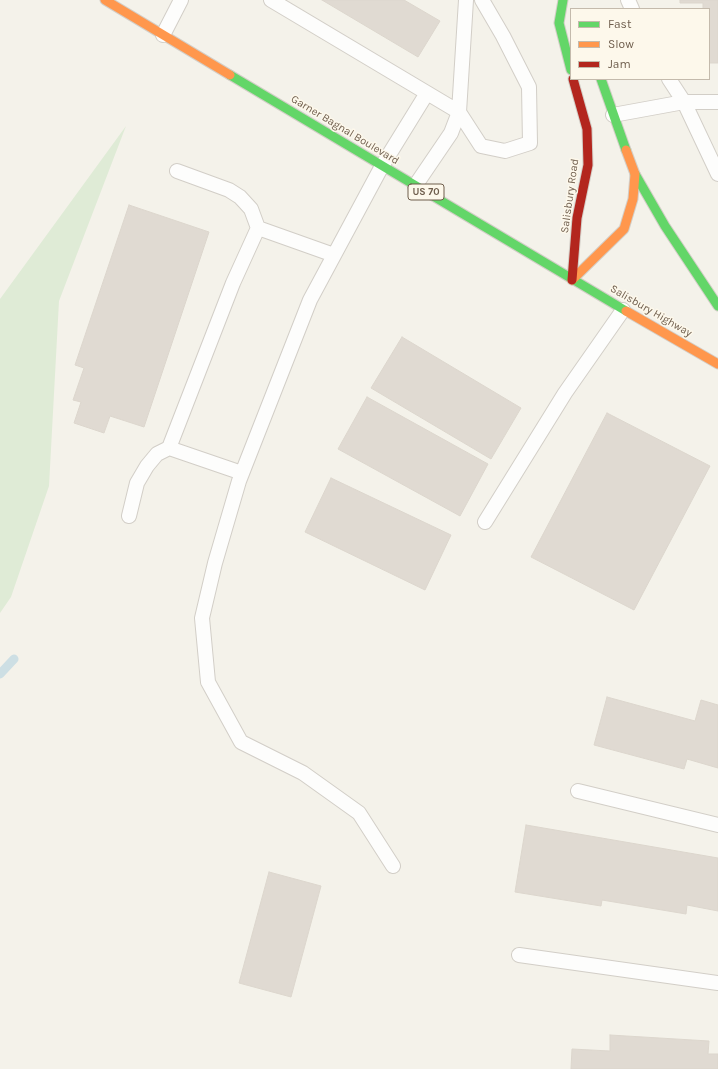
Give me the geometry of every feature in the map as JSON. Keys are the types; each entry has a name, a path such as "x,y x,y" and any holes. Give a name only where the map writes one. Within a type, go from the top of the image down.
{"main road":[{"name":"Garner Bagnal Boulevard","path":"105,0 572,280"},
{"path":"562,0 559,23 570,66"},
{"name":"Salisbury Road","path":"572,280 577,218 588,165 586,129 573,80"},
{"path":"601,80 635,174 665,226 718,306"},
{"path":"572,280 624,229 633,199 635,174"},
{"name":"Salisbury Highway","path":"572,280 718,364"}],"lane":[{"path":"163,35 181,0"},
{"path":"271,0 459,112 481,146 505,151 530,144 529,87 503,36 482,0"},
{"path":"415,186 451,133 459,112 466,0"},
{"path":"670,80 684,102 718,174"},
{"path":"393,866 359,813 303,773 241,742 208,682 202,618 215,563 242,473 310,300 382,166 426,93"},
{"path":"613,115 684,102 718,102"},
{"path":"130,516 137,483 147,466 157,454 169,448 233,283 258,228 251,209 240,197 229,190 177,171"},
{"path":"258,228 334,255"},
{"path":"485,522 565,393 623,310"},
{"path":"169,448 242,473"},
{"path":"578,791 718,825"},
{"path":"519,955 718,983"}],"green space":[{"path":"126,126 59,301 49,486 11,597 0,613 0,299"}],"building":[{"path":"322,0 404,0 440,21 418,57"},
{"path":"680,0 718,0 718,63 710,63 710,8 703,8 703,3 680,3"},
{"path":"129,205 209,232 144,427 110,416 104,433 74,423 81,402 73,400 84,368 75,365"},
{"path":"402,337 521,408 491,459 371,388"},
{"path":"367,397 488,464 460,516 338,449"},
{"path":"607,413 710,466 634,610 531,557"},
{"path":"331,478 451,535 425,590 305,532"},
{"path":"607,697 695,721 701,700 718,705 718,768 687,759 684,769 594,745"},
{"path":"526,825 718,858 718,911 687,905 686,914 602,900 601,906 515,892"},
{"path":"269,872 321,886 291,997 239,983"},
{"path":"610,1035 709,1041 708,1054 718,1054 718,1069 571,1069 572,1049 610,1051"}],"waterway":[{"path":"0,674 14,659"}],"traffic: fast":[{"path":"563,0 559,23 570,66"},
{"path":"230,75 626,311"},
{"path":"601,80 626,150"},
{"path":"635,174 665,226 718,306"}],"traffic: slow":[{"path":"105,0 230,75"},
{"path":"572,280 624,229 633,199 635,174 626,150"},
{"path":"626,311 718,364"}],"traffic: jam":[{"path":"572,280 577,218 588,165 587,129 573,80"}]}
